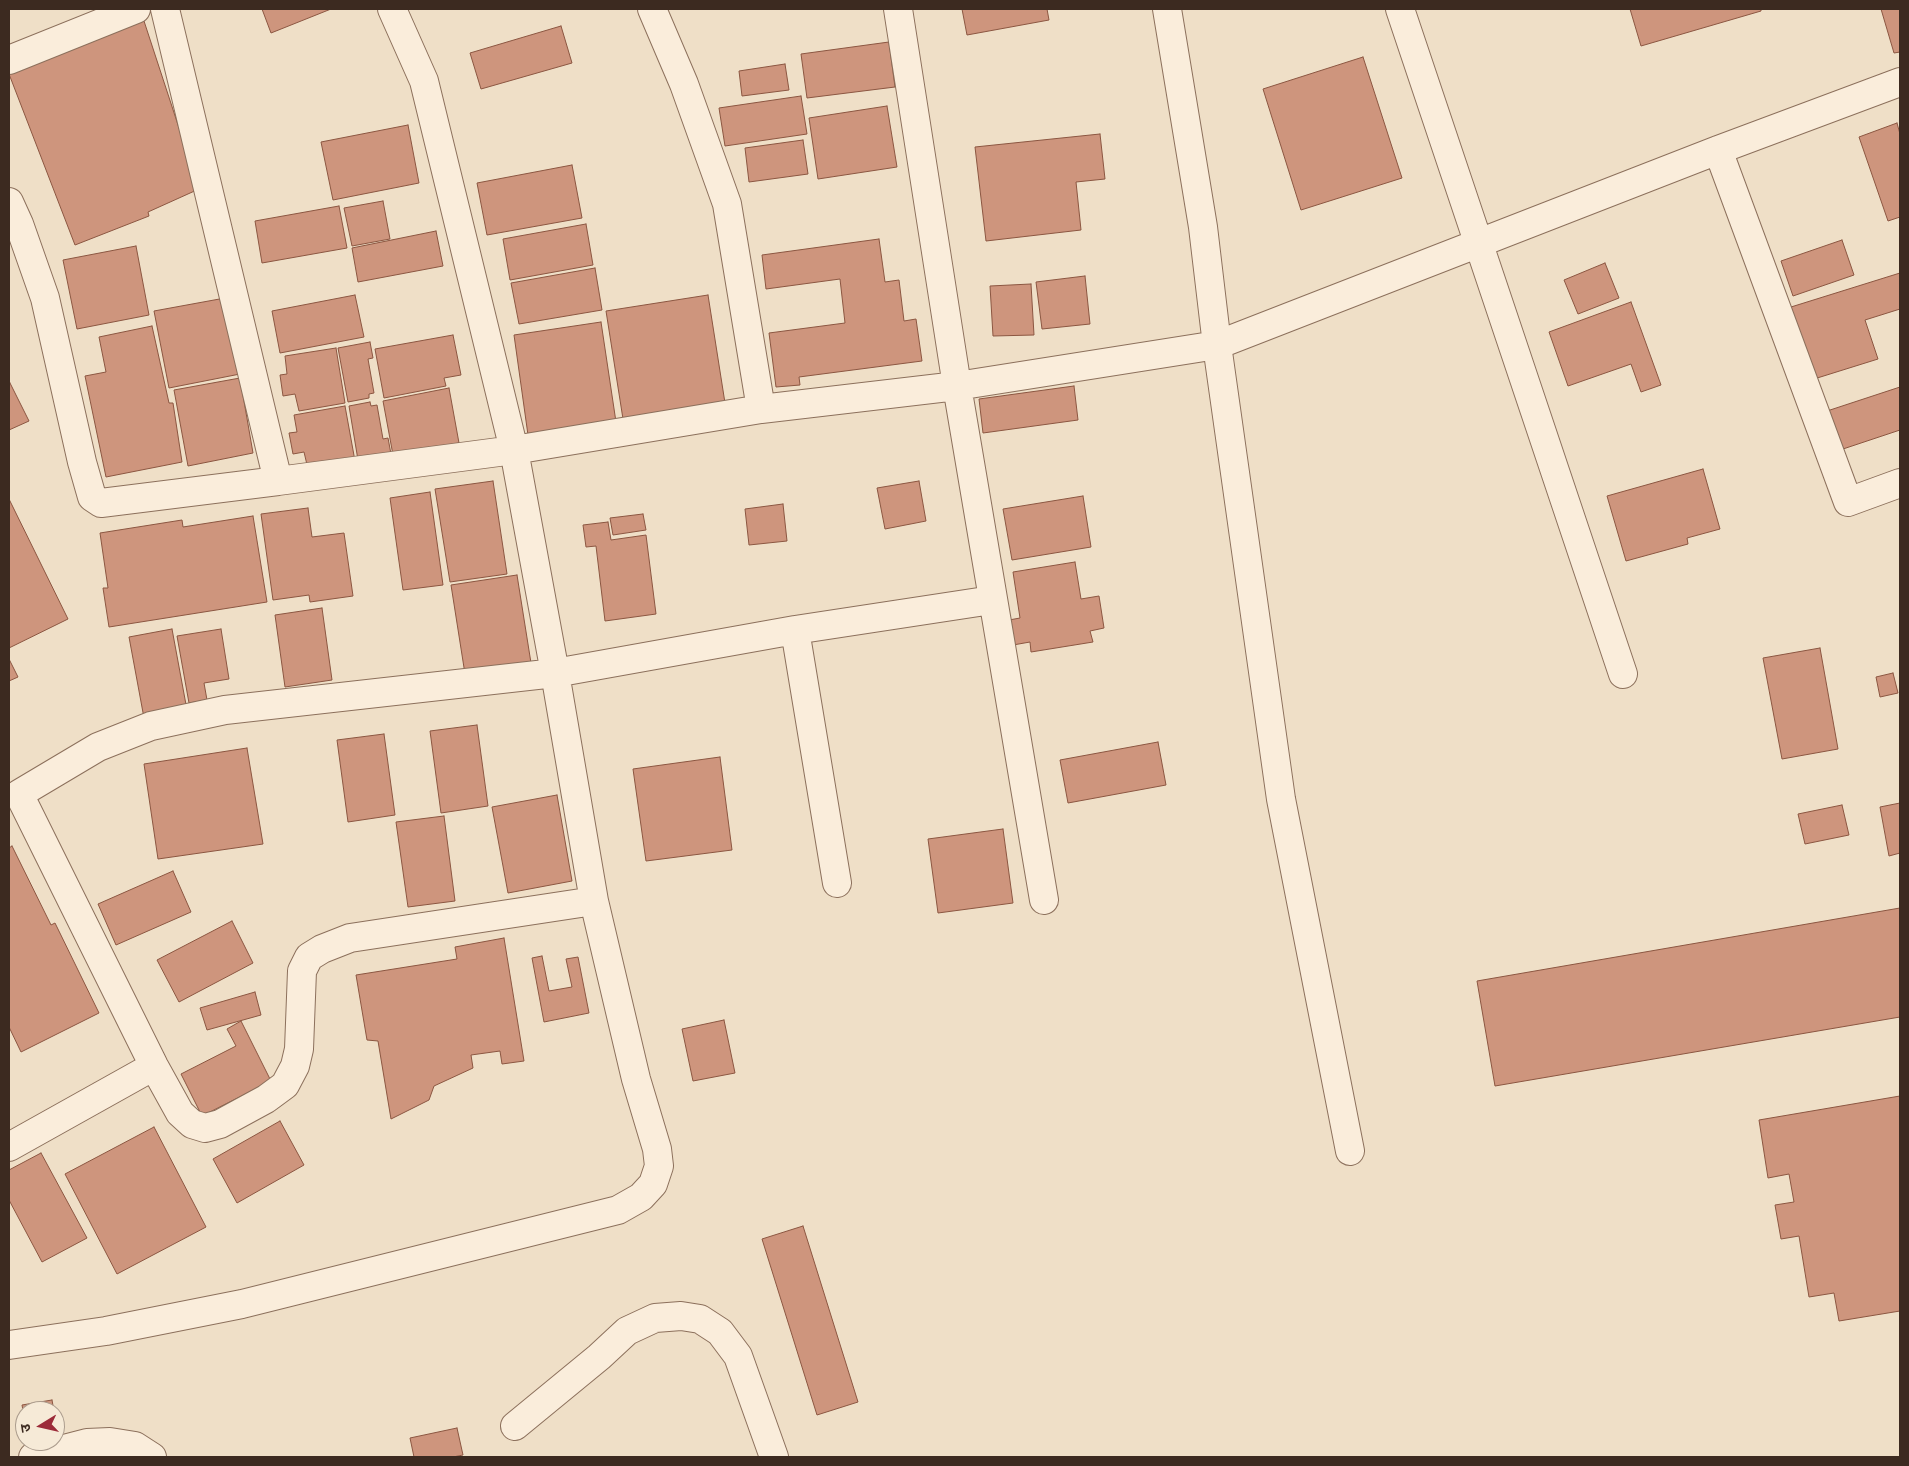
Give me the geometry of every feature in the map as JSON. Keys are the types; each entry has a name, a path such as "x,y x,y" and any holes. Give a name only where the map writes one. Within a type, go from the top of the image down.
{"street":[{"path":"9,60 136,9"},
{"path":"165,9 278,481"},
{"path":"9,1345 106,1331 242,1304 618,1210 641,1197 653,1184 659,1166 657,1149 636,1079 594,901 514,450 424,81 392,9"},
{"path":"652,9 684,84 726,204 761,409"},
{"path":"898,9 992,600 1044,900"},
{"path":"1167,9 1203,227 1217,345 1281,799 1350,1151"},
{"path":"1400,9 1623,674"},
{"path":"9,202 45,298 84,472 92,497 101,503 514,450 761,409 957,386 1217,345 1718,150 1900,82"},
{"path":"1718,150 1848,502 1900,483"},
{"path":"594,901 350,938 322,948 309,957 302,971 299,1049 295,1066 285,1085 266,1099 220,1124 206,1128 192,1124 180,1113 154,1066 14,784 151,726 225,710 555,673 795,630 992,600"},
{"path":"795,630 837,884"},
{"path":"9,1147 154,1066"},
{"path":"515,1426 599,1357 627,1331 655,1318 681,1316 700,1319 720,1332 738,1356 774,1457"},
{"path":"33,1457 86,1443 110,1442 135,1446 152,1457"}],"building":[{"path":"262,9 331,9 271,33"},
{"path":"962,9 1047,9 1049,20 967,35"},
{"path":"1630,9 1761,9 1761,11 1641,46"},
{"path":"1881,9 1900,9 1900,52 1894,53"},
{"path":"143,18 199,189 148,212 149,216 75,245 9,74"},
{"path":"561,26 572,63 481,89 470,53"},
{"path":"889,42 895,87 807,98 801,54"},
{"path":"1363,57 1402,178 1301,210 1263,89"},
{"path":"785,64 789,90 742,96 739,71"},
{"path":"801,96 807,134 725,146 719,108"},
{"path":"887,106 897,167 818,179 809,118"},
{"path":"1897,123 1900,134 1900,217 1888,221 1859,137"},
{"path":"408,125 419,183 333,200 321,142"},
{"path":"1100,134 1105,179 1076,182 1081,230 986,241 975,147"},
{"path":"803,140 808,174 749,182 745,148"},
{"path":"572,165 582,218 487,235 477,183"},
{"path":"383,201 390,239 352,246 344,208"},
{"path":"339,206 347,248 262,263 255,221"},
{"path":"586,224 593,265 510,280 503,239"},
{"path":"436,231 443,266 358,282 352,248"},
{"path":"879,239 885,282 899,280 904,321 916,319 922,361 799,377 800,385 776,387 769,333 845,323 840,279 766,289 762,255"},
{"path":"1842,240 1854,275 1793,296 1781,261"},
{"path":"136,246 149,315 77,329 63,260"},
{"path":"1605,263 1619,298 1578,314 1564,280"},
{"path":"595,268 602,310 519,324 511,283"},
{"path":"1900,273 1900,309 1865,320 1878,359 1814,379 1791,307"},
{"path":"1085,276 1090,324 1042,329 1036,282"},
{"path":"1031,284 1034,335 993,336 990,286"},
{"path":"355,295 364,337 280,353 272,311"},
{"path":"708,295 725,403 623,419 606,311"},
{"path":"225,298 240,374 169,388 154,311"},
{"path":"1631,302 1661,385 1641,392 1631,364 1568,386 1549,332"},
{"path":"601,322 616,422 528,435 514,335"},
{"path":"152,326 169,403 173,403 182,462 106,477 85,376 106,372 99,337"},
{"path":"453,335 461,375 444,378 446,386 384,398 375,349"},
{"path":"370,342 373,358 368,359 374,393 369,394 369,398 348,402 338,348"},
{"path":"336,348 345,403 299,411 295,394 283,396 280,375 287,374 285,356"},
{"path":"240,378 253,453 188,466 174,390"},
{"path":"9,384 29,421 9,430"},
{"path":"1074,386 1078,420 983,433 979,399"},
{"path":"1900,387 1900,430 1837,451 1824,412"},
{"path":"449,388 459,443 393,455 383,401"},
{"path":"370,402 371,406 377,405 383,439 388,438 391,454 358,460 349,406"},
{"path":"345,406 355,461 308,469 304,452 293,454 289,433 297,432 294,415"},
{"path":"1703,469 1720,529 1687,538 1688,544 1626,561 1607,496"},
{"path":"493,481 507,574 450,582 435,489"},
{"path":"919,481 926,521 885,529 877,488"},
{"path":"430,492 443,585 403,590 390,498"},
{"path":"1083,496 1091,547 1012,560 1003,509"},
{"path":"9,499 68,619 9,648"},
{"path":"783,504 787,541 749,545 745,509"},
{"path":"308,508 312,537 344,533 353,596 310,602 309,595 273,600 261,514"},
{"path":"643,514 646,530 613,535 610,518"},
{"path":"253,516 267,602 109,627 103,588 108,588 100,533 182,520 183,527"},
{"path":"608,522 611,540 646,535 656,614 605,621 596,546 586,547 583,525"},
{"path":"1075,562 1081,599 1099,596 1104,628 1090,631 1093,642 1031,652 1030,642 1013,645 1009,620 1020,618 1013,572"},
{"path":"517,575 531,663 465,674 451,585"},
{"path":"322,608 332,680 285,687 275,615"},
{"path":"172,629 187,710 144,718 129,637"},
{"path":"221,629 229,679 204,683 207,700 189,703 177,636"},
{"path":"1820,648 1838,749 1782,759 1763,658"},
{"path":"9,659 18,677 9,681"},
{"path":"1893,673 1898,693 1880,697 1876,677"},
{"path":"477,725 488,806 441,813 430,731"},
{"path":"384,734 395,815 348,822 337,740"},
{"path":"1158,742 1166,785 1068,803 1060,760"},
{"path":"247,748 263,844 158,859 144,764"},
{"path":"720,757 732,850 646,861 633,769"},
{"path":"557,795 572,881 508,893 492,807"},
{"path":"1900,803 1900,853 1889,856 1880,807"},
{"path":"1842,805 1849,835 1805,844 1798,814"},
{"path":"444,816 455,901 408,907 396,822"},
{"path":"1003,829 1013,903 938,913 928,839"},
{"path":"12,846 51,925 55,923 99,1013 21,1052 9,1027 9,848"},
{"path":"173,871 191,912 116,945 98,904"},
{"path":"1900,908 1900,1017 1495,1086 1477,981"},
{"path":"232,921 253,963 179,1002 157,960"},
{"path":"504,938 524,1061 502,1064 500,1051 471,1055 473,1068 434,1086 429,1100 391,1119 378,1041 367,1040 356,975 457,959 455,947"},
{"path":"542,956 549,991 572,987 566,959 578,957 589,1013 544,1022 532,958"},
{"path":"255,992 261,1015 207,1030 200,1008"},
{"path":"724,1020 735,1073 693,1081 682,1029"},
{"path":"241,1021 271,1081 202,1116 181,1074 236,1046 227,1029"},
{"path":"1900,1096 1900,1311 1839,1321 1834,1293 1809,1297 1799,1236 1781,1239 1775,1205 1794,1202 1789,1174 1768,1178 1759,1120"},
{"path":"280,1121 304,1165 237,1203 213,1159"},
{"path":"154,1127 206,1227 117,1274 65,1174"},
{"path":"41,1153 87,1238 42,1262 9,1200 9,1170"},
{"path":"803,1226 858,1402 817,1415 762,1239"},
{"path":"457,1428 463,1455 453,1457 414,1457 410,1438"}]}
